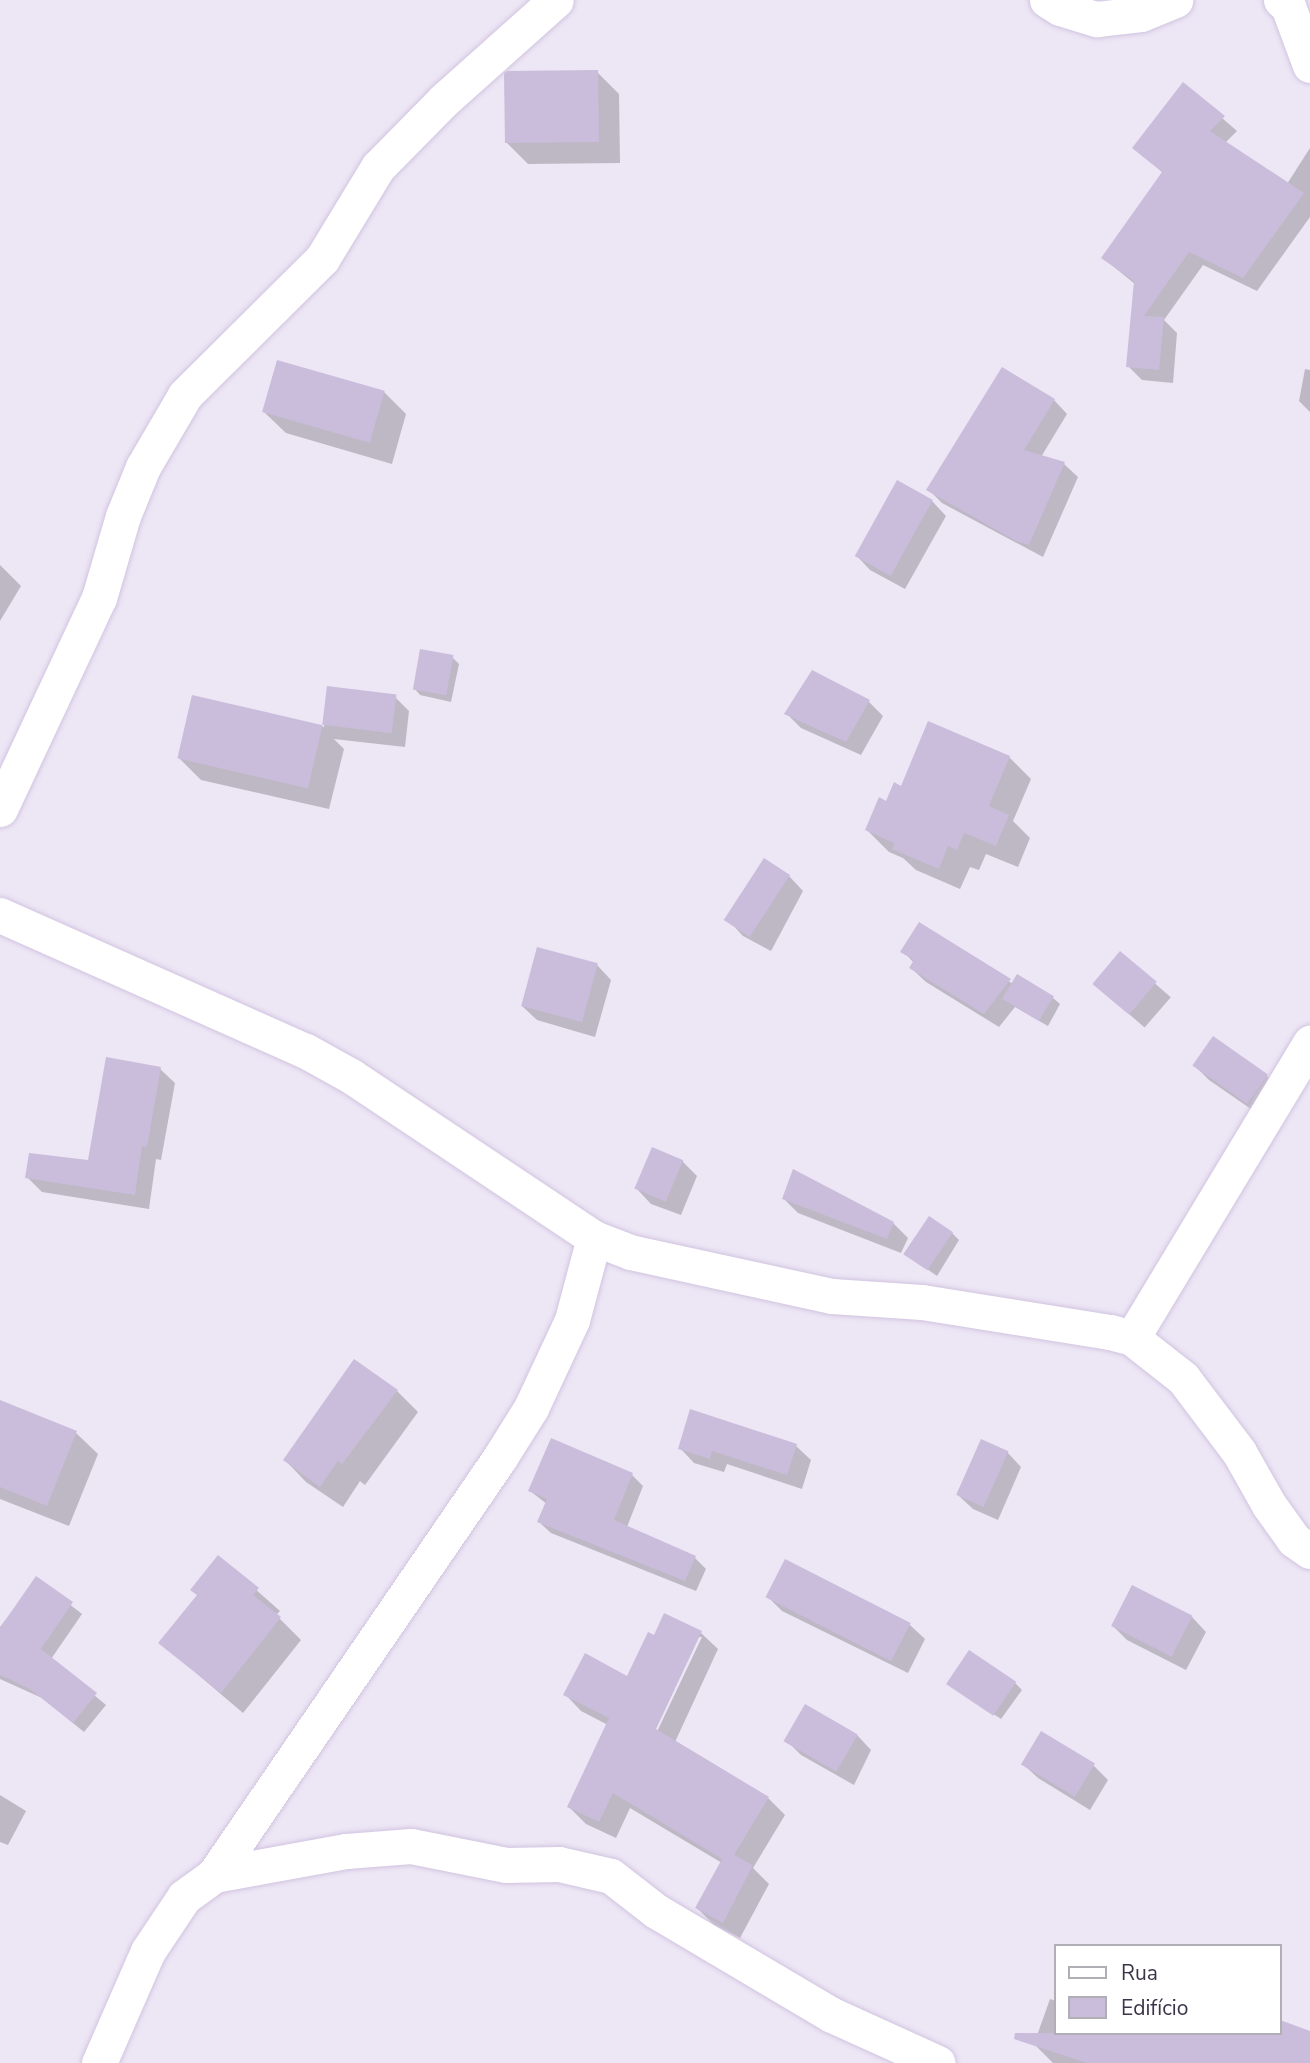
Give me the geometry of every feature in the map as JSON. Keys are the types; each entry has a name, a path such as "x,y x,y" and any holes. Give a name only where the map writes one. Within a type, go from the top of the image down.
{"street":[{"path":"0,808 99,598 124,516 143,467 185,396 322,259 378,167 444,100 556,0"},
{"path":"1047,0 1060,8 1097,19 1141,14 1175,0"},
{"path":"1282,0 1288,6 1310,65"},
{"path":"0,915 306,1051 351,1076 594,1238 630,1252 832,1297 922,1302 1132,1338 1183,1378 1239,1452 1269,1505 1294,1540 1310,1551"},
{"path":"1132,1338 1310,1043"},
{"path":"99,2063 148,1951 184,1897 214,1875 499,1459 531,1408 572,1320 594,1238"},
{"path":"214,1875 346,1851 411,1846 506,1865 559,1864 611,1876 656,1911 832,2015 938,2063"}],"building":[{"path":"598,70 599,142 505,143 504,73"},
{"path":"1183,82 1225,116 1210,131 1304,193 1243,278 1189,252 1144,316 1164,317 1159,370 1126,367 1134,281 1101,258 1162,172 1132,148"},
{"path":"277,360 385,391 370,443 262,412"},
{"path":"1002,367 1055,399 1024,450 1065,462 1029,545 1016,541 926,490"},
{"path":"897,480 933,500 891,576 855,556"},
{"path":"420,649 453,655 446,695 413,689"},
{"path":"812,670 870,700 846,742 784,714"},
{"path":"327,686 396,695 392,733 322,725"},
{"path":"192,695 323,725 308,788 177,758"},
{"path":"928,721 1010,756 989,806 1009,815 996,846 964,833 957,850 948,846 939,869 892,849 894,843 865,830 879,797 886,801 894,782 901,786"},
{"path":"764,858 790,875 750,937 724,920"},
{"path":"919,922 1011,979 984,1014 909,968 914,960 900,952"},
{"path":"537,947 598,963 582,1022 521,1006"},
{"path":"1120,951 1157,982 1129,1015 1092,984"},
{"path":"1017,974 1054,996 1039,1021 1002,999"},
{"path":"1213,1036 1268,1074 1247,1104 1192,1065"},
{"path":"106,1057 161,1067 147,1147 142,1146 135,1195 25,1178 29,1153 88,1160"},
{"path":"652,1147 683,1160 666,1202 634,1188"},
{"path":"793,1169 894,1222 887,1239 782,1199"},
{"path":"929,1216 953,1232 927,1270 903,1254"},
{"path":"354,1359 398,1390 342,1464 338,1461 320,1487 283,1460"},
{"path":"0,1400 77,1431 47,1506 0,1487"},
{"path":"690,1409 797,1444 787,1475 712,1451 710,1459 678,1449"},
{"path":"551,1438 633,1473 614,1520 696,1556 685,1581 537,1522 547,1499 528,1491"},
{"path":"981,1439 1008,1451 984,1507 956,1495"},
{"path":"218,1555 259,1588 253,1595 281,1617 221,1693 158,1643 197,1595 190,1590"},
{"path":"785,1559 911,1623 891,1661 765,1597"},
{"path":"36,1576 73,1602 41,1649 97,1693 73,1723 30,1689 0,1675 0,1628"},
{"path":"1132,1585 1193,1616 1172,1657 1111,1626"},
{"path":"664,1613 702,1631 656,1729 769,1797 734,1855 753,1865 723,1923 695,1908 722,1859 613,1793 599,1822 567,1807 609,1718 563,1695 585,1653 627,1676 648,1632 654,1635"},
{"path":"969,1650 1016,1682 993,1716 946,1684"},
{"path":"805,1704 858,1734 836,1772 784,1741"},
{"path":"1041,1731 1095,1763 1075,1797 1021,1764"},
{"path":"1282,2021 1310,2031 1310,2063 1087,2063 1014,2039 1015,2033 1282,2035"}]}
